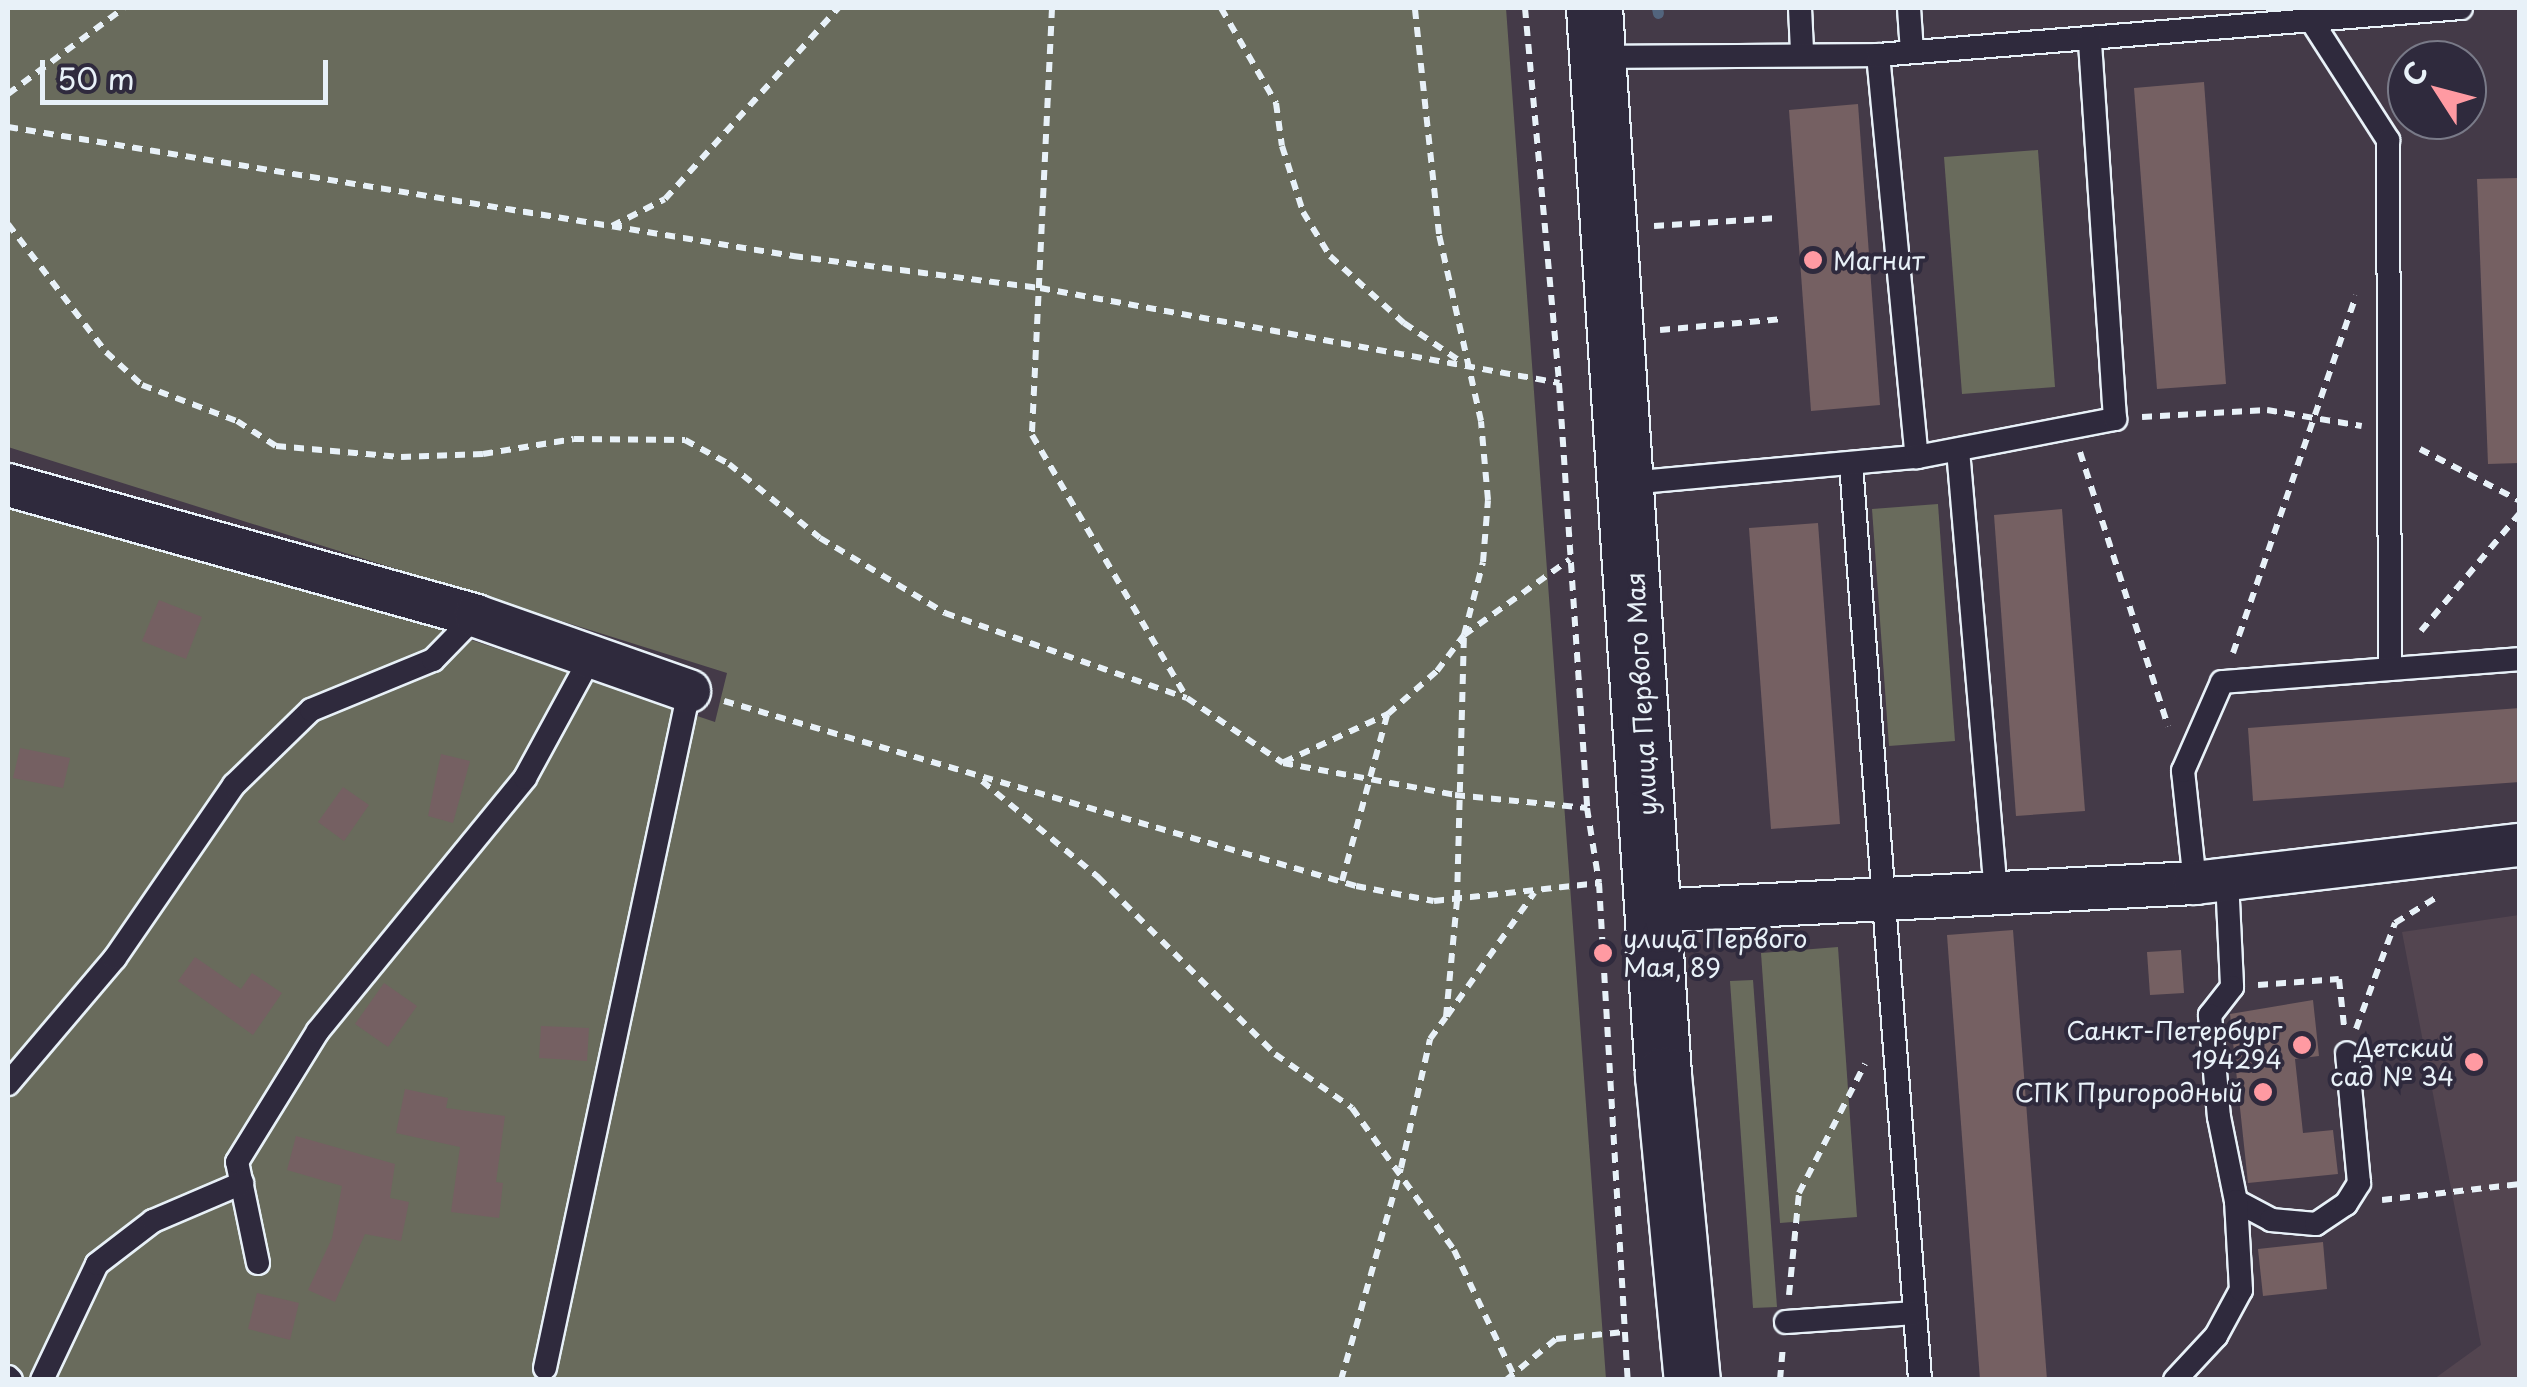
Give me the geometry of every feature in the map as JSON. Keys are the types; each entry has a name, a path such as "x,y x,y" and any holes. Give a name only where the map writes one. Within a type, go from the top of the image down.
{"street":[{"name":"улица Первого Мая","path":"1595,32 1629,483 1653,911 1692,1380"},
{"path":"8,484 476,616 689,690"},
{"path":"1653,911 1884,894 2211,881 2520,846"}],"lane":[{"path":"1800,8 1802,52"},
{"path":"1909,8 1912,52"},
{"path":"1595,32 1802,52 1878,55 2090,38 2229,17 2311,20 2461,8"},
{"path":"2311,20 2388,140 2390,669"},
{"path":"1629,483 1918,457 2115,419 2090,38"},
{"path":"1878,55 1918,457"},
{"path":"1958,450 1996,890"},
{"path":"1851,464 1920,1380"},
{"path":"8,1084 115,958 234,785 311,710 433,660 476,616"},
{"path":"258,1263 237,1162 318,1031 525,778 591,657"},
{"path":"2175,1380 2216,1336 2240,1290 2236,1201 2219,1118 2210,1015 2232,987 2183,771 2222,682 2520,660"},
{"path":"545,1368 689,690"},
{"path":"2236,1201 2271,1220 2316,1224 2346,1204 2359,1183 2347,1054"},
{"path":"42,1380 97,1264 153,1221 242,1182"},
{"path":"1786,1322 1915,1314"}],"path":[{"path":"8,94 124,8"},
{"path":"612,226 665,198 838,8"},
{"path":"1052,8 1032,435 1186,698"},
{"path":"1221,8 1276,102 1282,146 1304,212 1330,256 1404,323 1465,365"},
{"path":"1414,8 1439,234 1465,365 1481,421 1488,500 1483,562 1464,636 1455,794 1457,900 1446,1017"},
{"path":"1526,8 1560,383 1587,808 1599,883 1628,1380"},
{"path":"8,127 612,226 1040,288 1560,383"},
{"path":"1650,226 1778,218"},
{"path":"8,224 106,352 142,385 236,421 276,446 402,457 574,440 684,440 729,464 820,538 945,613 1186,698 1282,763 1455,794 1587,808"},
{"path":"2222,682 2358,290"},
{"path":"1656,331 1784,319"},
{"path":"2115,419 2267,410 2315,414 2389,433 2520,501"},
{"path":"2072,427 2183,771"},
{"path":"2390,669 2520,513"},
{"path":"1282,763 1388,714 1438,671 1464,636 1571,558"},
{"path":"689,690 980,779 1342,882 1434,902 1599,883"},
{"path":"1342,882 1388,714"},
{"path":"980,779 1098,877 1274,1054 1352,1108 1402,1168 1454,1250 1515,1376"},
{"path":"2347,1054 2395,923 2447,891 2474,851"},
{"path":"1341,1380 1402,1168 1430,1039 1534,893"},
{"path":"2232,987 2339,979 2347,1054"},
{"path":"1780,1380 1799,1193 1893,1009"},
{"path":"2346,1204 2520,1184"},
{"path":"1506,1380 1556,1340 1624,1332"}],"shaded area":[{"name":"Детский сад № 34","path":"2519,915 2519,1379 2434,1379 2481,1345 2402,932"}],"green space":[{"path":"8,8 1506,8 1606,1379 8,1379 8,499 370,606 715,722 727,673 8,447"},
{"path":"2038,150 2055,387 1962,394 1944,157"},
{"path":"1938,504 1955,741 1889,746 1872,509"},
{"path":"1838,947 1857,1217 1780,1223 1761,953"},
{"path":"1753,980 1777,1307 1753,1308 1730,981"}],"building":[{"path":"2204,82 2226,384 2157,389 2134,88"},
{"path":"1858,104 1880,405 1811,411 1789,110"},
{"path":"2519,178 2520,463 2488,464 2477,179"},
{"path":"2062,509 2085,811 2016,816 1994,515"},
{"path":"1818,523 1840,824 1771,829 1749,528"},
{"path":"159,600 202,617 186,659 142,641"},
{"path":"2520,708 2520,782 2253,801 2248,728"},
{"path":"20,748 70,758 63,788 13,778"},
{"path":"441,754 470,761 453,823 428,816"},
{"path":"343,787 369,805 344,841 318,822"},
{"path":"2013,930 2047,1380 1980,1380 1947,935"},
{"path":"2181,950 2184,993 2150,995 2147,952"},
{"path":"195,957 241,989 252,973 282,993 253,1035 178,981"},
{"path":"384,983 417,1006 388,1047 355,1024"},
{"path":"2313,1000 2319,1056 2295,1059 2303,1133 2333,1130 2338,1174 2248,1183 2230,1014"},
{"path":"541,1026 589,1028 587,1061 539,1058"},
{"path":"405,1089 448,1098 446,1108 505,1116 496,1182 503,1183 499,1218 451,1212 460,1147 396,1133"},
{"path":"296,1136 395,1164 390,1198 409,1202 401,1241 365,1234 335,1302 308,1290 332,1238 342,1186 287,1170"},
{"path":"2323,1242 2327,1289 2263,1296 2258,1249"},
{"path":"257,1293 299,1303 290,1340 248,1329"}],"waterway":[{"path":"1657,8 1658,13"}],"place":[{"name":"Магнит","path":"1813,260"},
{"name":"улица Первого Мая, 89","path":"1603,953"},
{"name":"Санкт-Петербург 194294","path":"2302,1045"},
{"name":"Детский сад № 34","path":"2474,1062"},
{"name":"СПК Пригородный","path":"2263,1092"}]}
